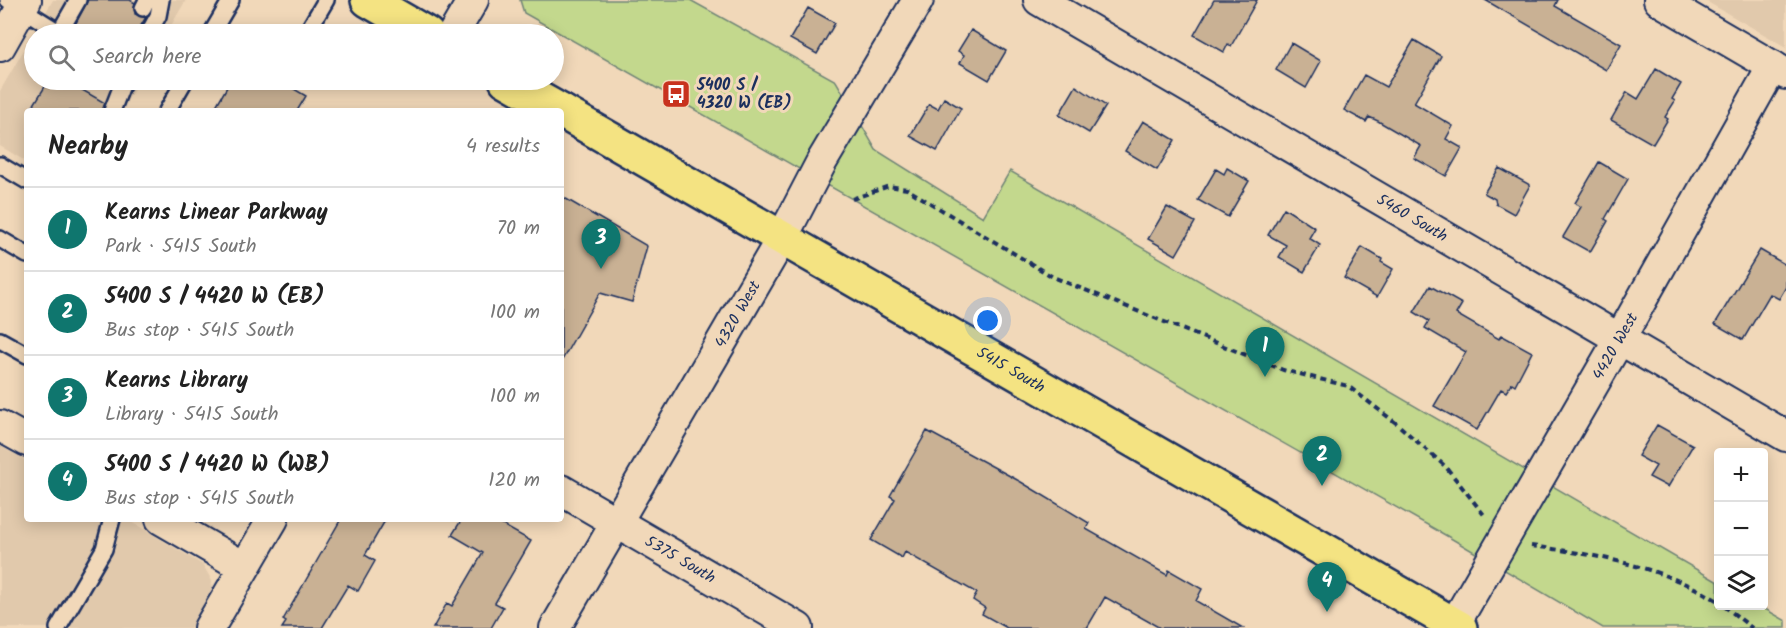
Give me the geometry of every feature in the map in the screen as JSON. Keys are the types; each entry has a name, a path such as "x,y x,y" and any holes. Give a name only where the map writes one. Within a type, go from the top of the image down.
{"main road":[{"path":"368,0 410,24"},
{"name":"5415 South","path":"524,90 556,108"},
{"name":"5415 South","path":"564,113 1457,626"}],"street":[{"path":"459,24 473,0"},
{"name":"4320 West","path":"555,628 782,238 822,161 918,0"},
{"name":"5460 South","path":"1039,0 1786,436"},
{"path":"1659,0 1779,70"},
{"path":"0,45 18,3"},
{"name":"4420 West","path":"1457,626 1619,340 1779,70"},
{"path":"0,426 24,439"},
{"name":"5375 South","path":"564,492 798,628"},
{"path":"166,522 244,567"},
{"path":"209,628 271,522"}],"lane":[{"path":"69,24 78,0"},
{"path":"154,24 158,16 161,0"},
{"path":"220,24 231,0"},
{"path":"312,24 326,0"},
{"path":"18,3 53,24"},
{"path":"113,108 120,90"},
{"path":"169,108 179,90"},
{"path":"0,165 24,179"},
{"path":"0,239 24,253"},
{"path":"0,340 24,353"},
{"path":"58,628 104,549 111,522"}],"path":[{"path":"852,199 889,186 907,189 1053,277 1283,370 1348,386 1396,423 1446,467 1485,516"},
{"path":"1528,546 1588,553 1682,581 1714,598"},
{"path":"1729,610 1752,628"}],"shaded area":[{"path":"53,0 186,0 172,24 39,24"},
{"path":"1704,0 1786,0 1786,47"},
{"path":"24,50 24,90 134,90 123,108 24,108 24,160 0,146 0,91"},
{"path":"0,446 24,459 24,522 132,522 203,565 212,581 211,591 191,628 0,628"}],"green space":[{"path":"520,0 690,0 836,81 876,150 983,217 1010,171 1714,580 1714,610 1767,610 1786,621 1786,628 1603,628 1447,536 564,36 564,24 543,24 524,13"}],"building":[{"path":"88,0 130,0 135,3 135,14 146,17 142,24 76,24"},
{"path":"1214,0 1257,0 1231,46 1228,44 1224,52 1194,35"},
{"path":"1485,0 1558,0 1555,6 1621,44 1606,70"},
{"path":"808,8 835,23 817,54 790,39"},
{"path":"971,30 1006,51 989,80 960,63 964,55 958,51"},
{"path":"1414,40 1441,56 1414,103 1453,126 1446,139 1462,148 1446,176 1414,158 1421,146 1378,121 1369,117 1366,122 1344,110 1364,75 1386,87"},
{"path":"1291,43 1321,61 1306,88 1276,70"},
{"path":"1656,69 1681,84 1672,99 1675,101 1665,117 1668,119 1653,144 1611,120 1627,92 1638,99"},
{"path":"1076,86 1106,106 1089,133 1059,115"},
{"path":"43,90 82,90 105,103 103,108 32,108"},
{"path":"225,90 296,90 306,96 299,108 215,108"},
{"path":"944,98 961,108 937,151 910,136 929,104 938,109"},
{"path":"1143,121 1175,140 1157,170 1125,151"},
{"path":"1599,162 1628,179 1605,219 1608,221 1590,252 1563,237 1581,207 1575,203"},
{"path":"1227,168 1249,181 1228,217 1198,200 1216,169 1224,174"},
{"path":"1499,168 1530,185 1514,214 1496,204 1495,199 1484,193"},
{"path":"564,198 647,246 632,302 600,293 564,357"},
{"path":"1167,207 1195,222 1176,255 1148,239"},
{"path":"1284,208 1315,228 1309,238 1320,245 1304,272 1279,257 1286,245 1268,235"},
{"path":"1362,247 1393,269 1377,297 1344,278"},
{"path":"1760,250 1786,265 1786,287 1779,299 1770,294 1743,340 1715,324"},
{"path":"1430,286 1462,304 1456,314 1499,339 1501,335 1532,352 1515,385 1512,383 1506,392 1501,389 1477,430 1434,406 1466,352 1425,328 1429,321 1414,312"},
{"path":"1657,425 1693,445 1668,487 1649,477 1656,466 1638,456"},
{"path":"927,431 1021,482 1089,523 1086,529 1167,575 1169,570 1202,589 1196,601 1243,628 1160,628 1105,597 1087,628 1007,628 982,614 985,608 973,600 977,593 905,552 902,558 871,540 895,499 890,496"},
{"path":"339,522 384,522 365,555 375,561 358,591 348,585 322,628 282,628 286,622 283,620"},
{"path":"460,522 497,522 531,541 495,603 503,607 491,628 433,628 447,603 452,606 483,553 452,535"}],"place":[{"name":"5400 S / 4320 W (EB)","path":"676,94"},
{"name":"Kearns Library","path":"601,269"},
{"name":"Kearns Linear Parkway","path":"1265,377"},
{"name":"5400 S / 4420 W (EB)","path":"1322,486"},
{"name":"5400 S / 4420 W (WB)","path":"1327,612"}]}
